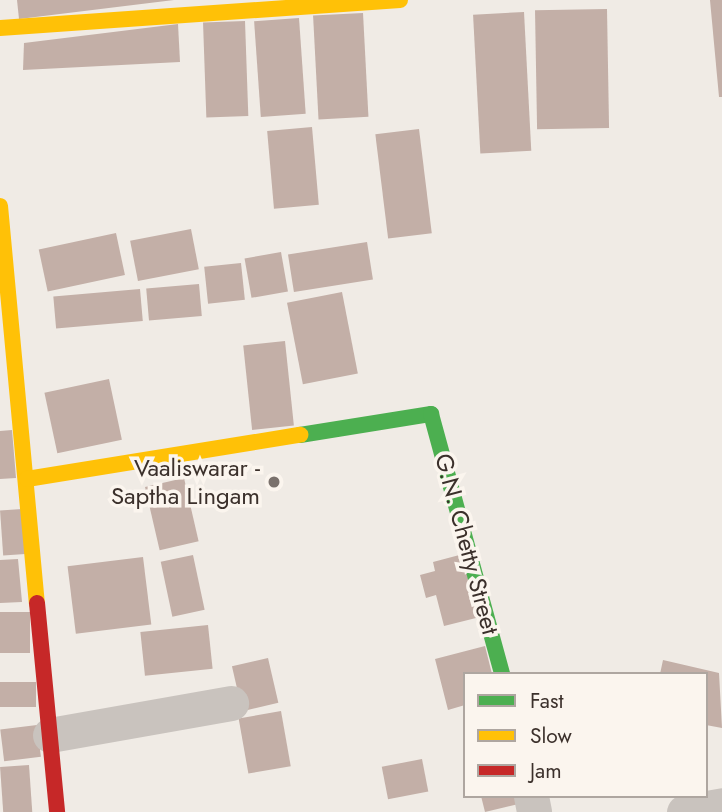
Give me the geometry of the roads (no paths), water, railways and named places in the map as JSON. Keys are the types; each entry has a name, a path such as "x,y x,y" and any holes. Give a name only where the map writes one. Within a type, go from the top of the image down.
{"street":[{"path":"0,28 400,0"},
{"path":"0,206 57,812"},
{"name":"G.N. Chetty Street","path":"27,479 431,414 501,672"},
{"path":"50,735 231,704"},
{"path":"684,812 722,805"}],"place":[{"name":"Vaaliswarar - Saptha Lingam","path":"274,482"}]}
